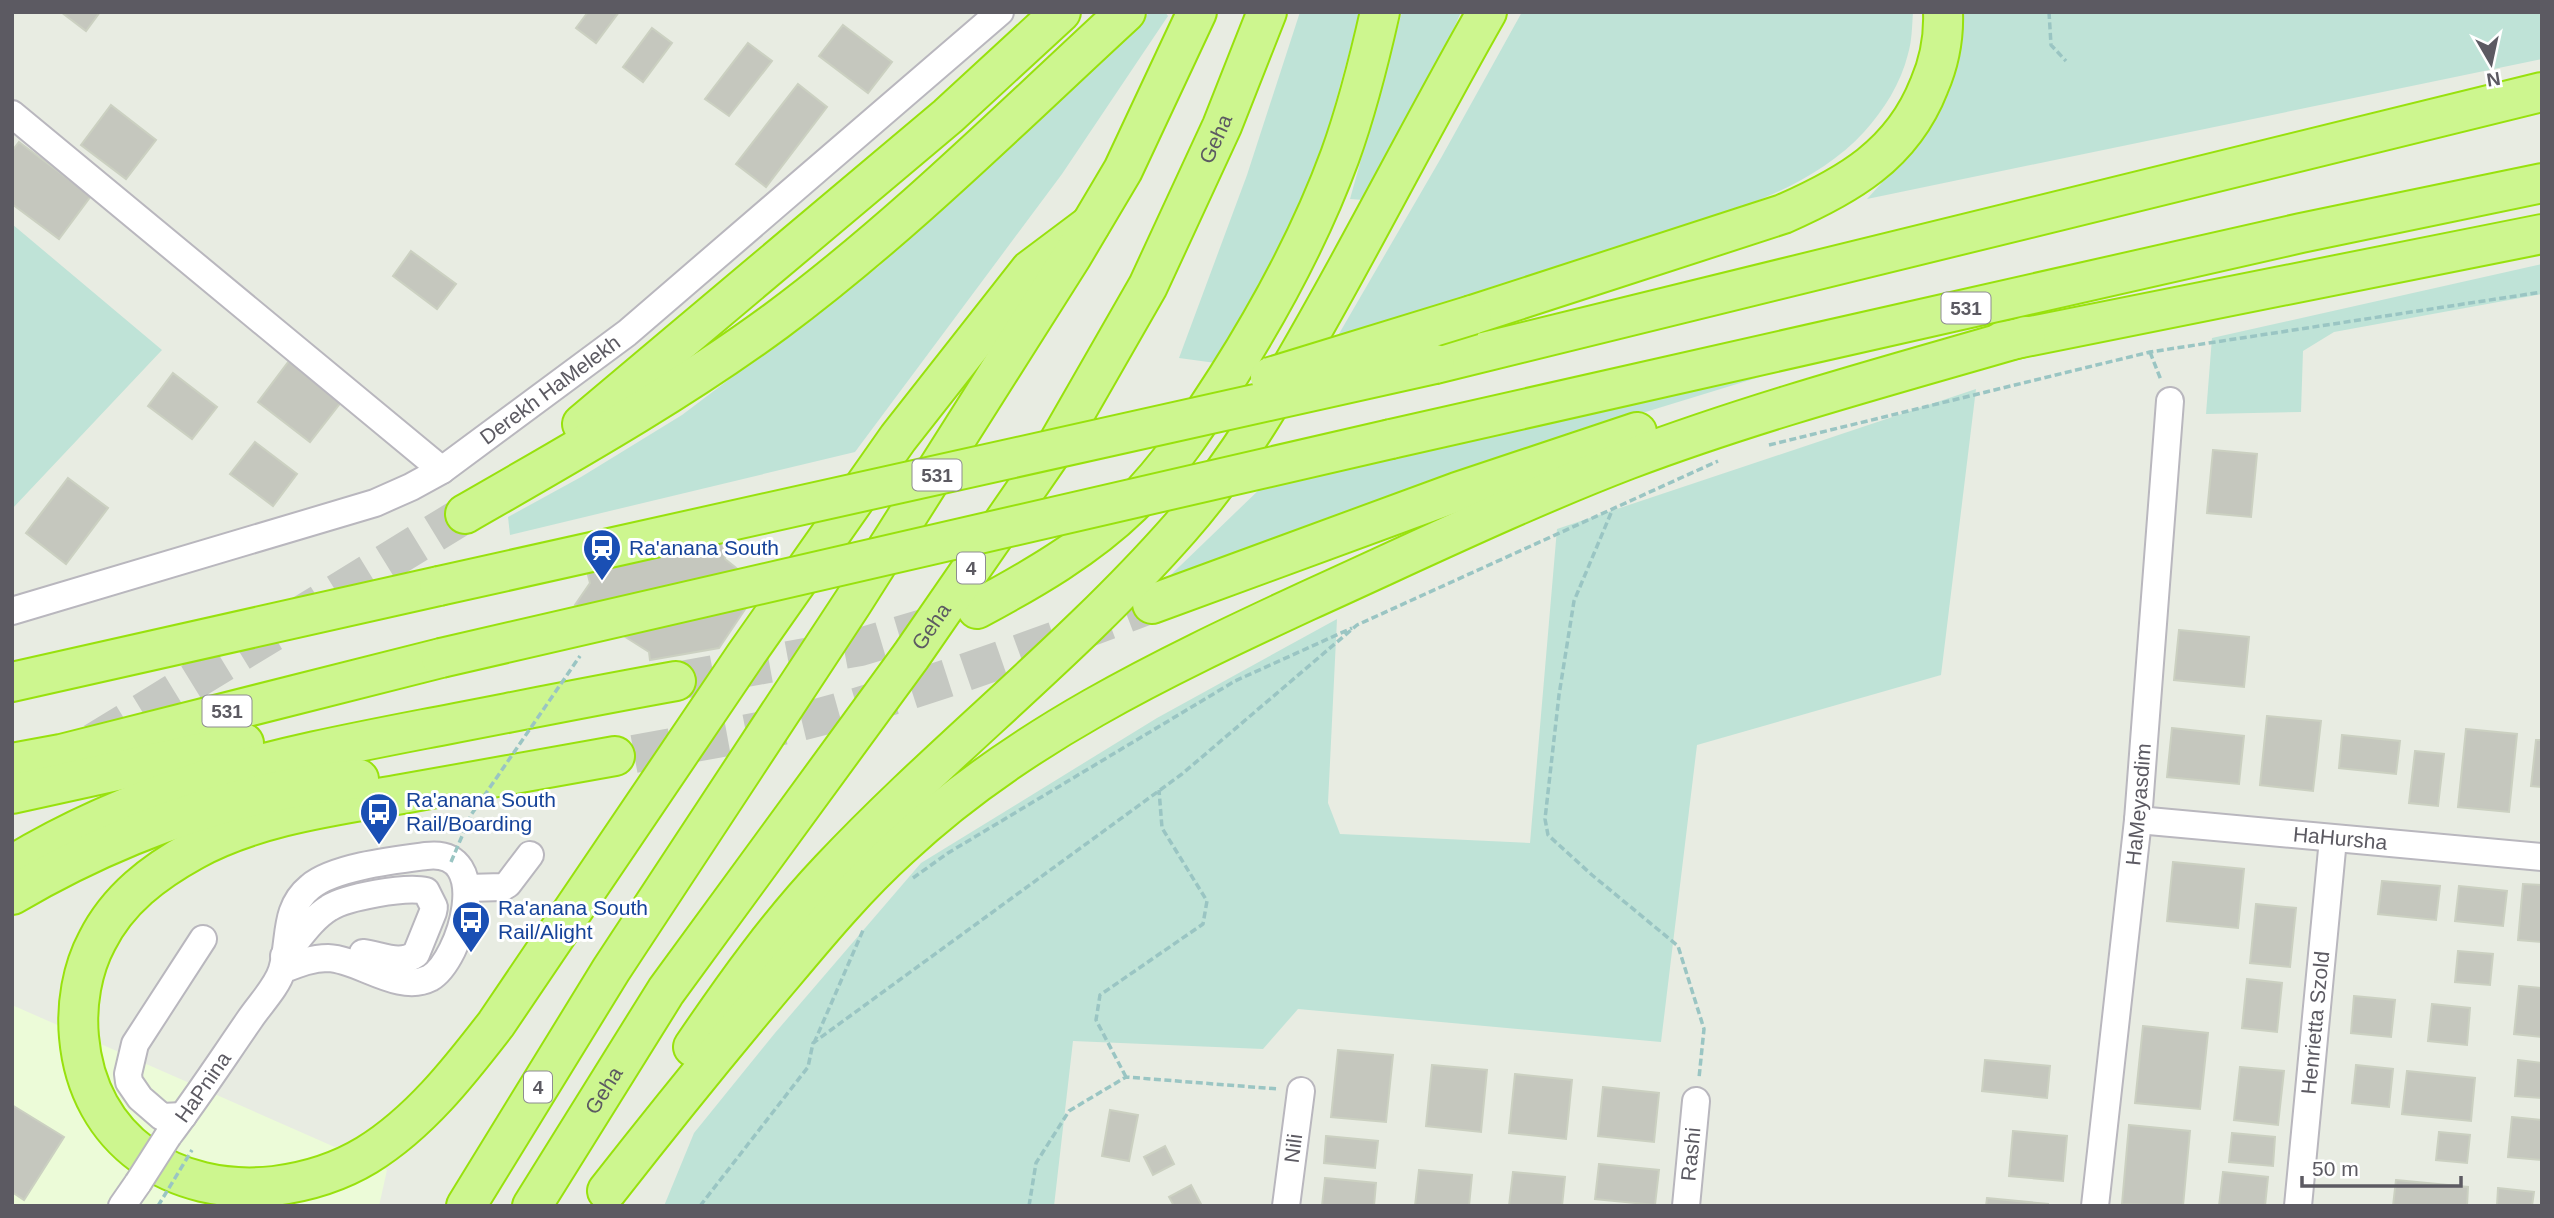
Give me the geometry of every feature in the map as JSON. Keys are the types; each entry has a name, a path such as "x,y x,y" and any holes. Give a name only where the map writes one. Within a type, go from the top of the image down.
{"highway":[{"path":"1060,12 948,116 820,226 561,441 462,516 678,388 776,321 844,268 1126,12"},
{"name":"4","path":"466,1206 611,970 974,414 1090,225 1123,170 1197,12"},
{"name":"Geha","path":"532,1206 666,991 911,656 1058,443 1149,286 1222,126 1268,12"},
{"path":"977,609 1033,578 1095,536 1131,505 1166,468 1201,419 1266,317 1293,266 1340,155 1361,92 1380,12"},
{"path":"603,1198 673,1078 726,997 797,906 883,816 1114,599 1182,526 1230,464 1274,398 1312,332 1487,12"},
{"path":"944,473 1472,315 1783,214 1822,197 1848,182 1896,143 1911,123 1933,76 1941,49 1943,12"},
{"name":"531","path":"12,682 1435,364 2542,92"},
{"name":"531","path":"12,763 61,754 441,658 1391,439 2301,233 2542,183"},
{"path":"12,895 83,856 156,824 247,796 333,781 624,755 356,802 289,816 243,830 197,848 159,871 131,893 113,914 96,941 80,999 78,1025 81,1055 100,1108 116,1132 134,1149 174,1173 225,1188 292,1184 346,1167 368,1154 412,1119 463,1067 496,1024 737,667 898,438 1030,270 1090,225"},
{"path":"1152,604 1457,492 1668,422 1819,382 2026,336 2542,234"},
{"path":"603,1198 739,1026 829,920 874,872 901,845 981,780 1074,718 1211,646 1564,485 1720,427 2026,336"},
{"path":"12,865 116,810 211,776 315,750 676,681"},
{"path":"12,794 220,748 297,734 401,718 610,693"}],"street":[{"name":"Derekh HaMelekh","path":"12,611 374,503 442,470 627,333 1000,12"},
{"path":"12,114 442,470"},
{"name":"HaMeyasdim","path":"2095,1206 2138,820 2170,401"},
{"name":"HaHursha","path":"2138,820 2542,857"},
{"name":"Henrietta Szold","path":"2298,1206 2333,839"},
{"path":"431,855 451,862 463,873 467,888 466,911 447,960 428,979 404,982 330,958 283,963 293,907 302,894 324,877 431,855"},
{"path":"467,888 503,887 530,855"},
{"name":"HaPnina","path":"122,1206 283,963 319,916 340,903 405,889 426,891 430,897 434,907 431,921 421,947 410,959 390,959 366,953 330,958"},
{"path":"176,1126 140,1098 129,1082 128,1074 135,1044 203,939"},
{"name":"Nili","path":"1286,1206 1301,1091"},
{"name":"Rashi","path":"1686,1206 1696,1101"}],"path":[{"path":"2049,12 2051,45 2066,61"},
{"path":"1765,446 2150,352 2542,292"},
{"path":"2150,352 2170,401"},
{"path":"905,884 948,853 1235,681 1726,458"},
{"path":"1612,511 1574,601 1559,695 1545,820 1548,835 1591,875 1678,946 1704,1029 1696,1101"},
{"path":"814,1043 1182,774 1357,625"},
{"path":"451,862 471,815 588,646"},
{"path":"1126,1077 1096,1020 1100,995 1203,924 1207,901 1162,828 1159,790"},
{"path":"700,1206 808,1067 814,1043 863,929 870,920"},
{"path":"1029,1206 1036,1163 1069,1111 1126,1077 1301,1091"},
{"path":"159,1206 192,1150"}],"shaded area":[{"path":"1150,12 1165,12 1168,16 1062,174 855,452 510,535 508,517 581,477 682,415 878,267"},
{"path":"1300,12 1360,12 1325,141 1290,238 1223,364 1179,358 1247,175"},
{"path":"1402,12 1461,12 1378,201 1350,199"},
{"path":"1522,12 1913,12 1912,33 1905,65 1891,96 1864,132 1842,153 1817,171 1732,211 1529,279 1336,339"},
{"path":"1961,12 2542,12 2542,59 1867,199 1917,144"},
{"path":"12,224 162,350 12,509"},
{"path":"2542,264 2542,294 2334,332 2303,351 2301,412 2206,414 2212,338"},
{"path":"1763,376 1473,465 1255,549 1152,593 1264,485 1479,433"},
{"path":"1976,389 1941,675 1697,745 1661,1042 1298,1009 1263,1049 1073,1041 1054,1206 664,1206 694,1133 775,1033 921,863 1157,718 1337,619 1328,803 1340,834 1530,843 1557,529"},
{"path":"12,1005 387,1170 379,1206 12,1206"}],"building":[{"path":"61,12 100,12 86,31"},
{"path":"588,12 619,12 596,43 576,28"},
{"path":"843,25 892,62 868,93 819,56"},
{"path":"652,28 672,43 643,82 623,67"},
{"path":"748,43 772,61 729,116 705,99"},
{"path":"798,84 827,107 766,187 736,164"},
{"path":"111,105 156,140 126,179 81,145"},
{"path":"19,142 91,196 59,239 12,204 12,151"},
{"path":"411,251 456,284 437,309 393,276"},
{"path":"289,361 342,401 310,442 258,402"},
{"path":"173,373 217,407 192,439 148,406"},
{"path":"255,442 297,474 273,506 230,474"},
{"path":"2213,450 2257,454 2251,517 2207,513"},
{"path":"68,478 108,508 66,564 26,533"},
{"path":"719,523 725,559 760,587 719,648 650,660 649,652 575,605 590,583 583,555"},
{"path":"2179,630 2249,637 2244,687 2174,680"},
{"path":"2267,716 2321,721 2313,791 2260,785"},
{"path":"2172,728 2244,736 2239,784 2167,777"},
{"path":"2466,729 2517,734 2509,812 2458,807"},
{"path":"2342,735 2400,741 2396,774 2339,768"},
{"path":"2536,740 2542,740 2542,787 2531,786"},
{"path":"2415,751 2444,754 2438,806 2409,803"},
{"path":"2173,862 2244,869 2238,928 2167,921"},
{"path":"2382,881 2440,886 2436,920 2378,914"},
{"path":"2523,884 2542,885 2542,942 2518,940"},
{"path":"2459,886 2507,891 2503,926 2455,921"},
{"path":"2256,904 2296,908 2290,967 2250,963"},
{"path":"2458,951 2493,954 2490,985 2455,982"},
{"path":"2247,979 2282,983 2277,1032 2242,1028"},
{"path":"2519,986 2542,988 2542,1037 2514,1034"},
{"path":"2354,996 2395,1000 2391,1037 2351,1033"},
{"path":"2432,1004 2470,1008 2467,1045 2428,1041"},
{"path":"2143,1026 2208,1033 2200,1109 2135,1103"},
{"path":"1338,1050 1393,1055 1386,1122 1331,1117"},
{"path":"1985,1060 2050,1066 2047,1098 1982,1091"},
{"path":"2518,1060 2542,1063 2542,1098 2515,1096"},
{"path":"1432,1065 1487,1070 1481,1132 1426,1126"},
{"path":"2356,1065 2393,1069 2389,1107 2352,1103"},
{"path":"2240,1067 2284,1071 2278,1125 2234,1120"},
{"path":"2407,1071 2475,1078 2471,1121 2402,1114"},
{"path":"1515,1074 1572,1080 1566,1139 1509,1133"},
{"path":"1603,1087 1659,1093 1654,1142 1598,1136"},
{"path":"12,1105 64,1137 24,1200 12,1192"},
{"path":"1110,1110 1138,1115 1129,1161 1102,1156"},
{"path":"2512,1117 2542,1120 2542,1160 2508,1157"},
{"path":"2129,1125 2190,1131 2183,1206 2122,1204"},
{"path":"2013,1131 2067,1136 2063,1181 2009,1176"},
{"path":"2439,1132 2470,1135 2467,1163 2436,1160"},
{"path":"2232,1133 2275,1137 2273,1166 2229,1162"},
{"path":"1326,1136 1378,1141 1375,1168 1324,1163"},
{"path":"1165,1146 1174,1164 1153,1175 1144,1157"},
{"path":"1599,1164 1659,1170 1655,1205 1595,1199"},
{"path":"1419,1170 1472,1175 1469,1206 1415,1206"},
{"path":"1513,1172 1565,1177 1562,1206 1509,1206"},
{"path":"2223,1172 2268,1177 2265,1206 2219,1206"},
{"path":"1325,1178 1376,1183 1374,1206 1322,1206"},
{"path":"2396,1180 2468,1187 2467,1206 2393,1206"},
{"path":"1191,1185 1202,1206 1174,1206 1169,1197"},
{"path":"2498,1188 2534,1192 2532,1206 2497,1206"},
{"path":"1987,1198 2048,1204 2048,1206 1986,1206"}],"tunnel":[{"path":"94,742 459,518"},
{"path":"634,754 762,730 838,712 957,675 1152,604"},
{"path":"676,681 860,647 950,620"}],"place":[{"name":"Ra'anana South","path":"602,582"},
{"name":"Ra'anana South Rail/Boarding","path":"379,846"},
{"name":"Ra'anana South Rail/Alight","path":"471,954"}]}
